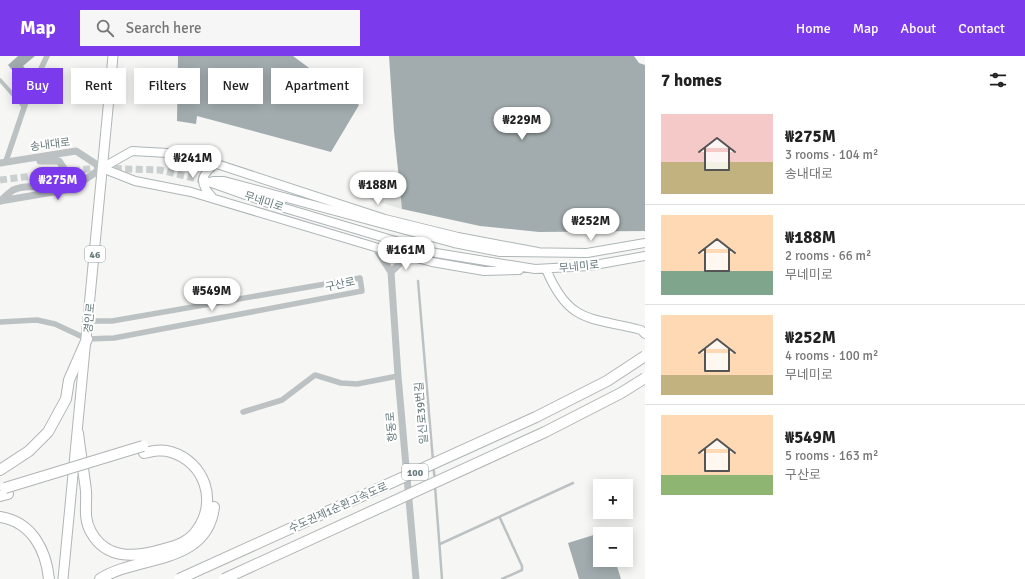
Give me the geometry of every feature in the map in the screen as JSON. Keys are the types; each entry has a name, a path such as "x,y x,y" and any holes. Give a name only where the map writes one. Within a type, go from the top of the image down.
{"highway":[{"path":"0,470 29,451 48,432 66,399 69,380 87,339"},
{"name":"수도권제1순환고속도로","path":"179,579 536,417 607,381 645,356"},
{"name":"수도권제1순환고속도로","path":"224,579 545,432 621,393 645,378"},
{"path":"78,434 86,492 85,508 87,522 91,532 104,547 124,555 136,556 148,554 179,545 197,531 207,508 207,492 202,477 195,466 184,457 171,452 143,449"},
{"path":"3,492 158,444 172,446 187,452 200,462 209,475 214,491 214,508 210,522 203,534 195,543 181,552 100,579"},
{"path":"0,517 15,522 28,530 40,544 46,559 50,579"}],"main road":[{"name":"경인로","path":"64,579 113,56"},
{"path":"102,168 132,151 186,154 385,219 458,237 538,252"},
{"path":"214,198 205,189 202,183 205,171 216,163"},
{"path":"102,168 135,181 214,198 408,256 484,271 535,269"},
{"name":"무네미로","path":"645,243 587,253 500,252 454,243 224,181 206,181 270,204 436,253 535,269 589,266 645,256"},
{"path":"546,269 555,290 567,306 582,316 642,330 645,334"}],"street":[{"path":"0,201 13,190 51,185 62,179 65,170 59,161 48,160 15,164 2,162 24,107 47,56"},
{"path":"0,80 24,107"},
{"name":"송내대로","path":"2,162 76,151 102,168"},
{"path":"0,201 71,189 102,168"},
{"name":"항동로","path":"375,247 391,272 398,376 416,579"},
{"path":"391,272 408,256"},
{"name":"구산로","path":"87,339 114,338 362,291 360,278 112,321 89,321"},
{"path":"0,322 37,320 55,324 87,339"},
{"path":"243,412 282,400 315,375 341,383 357,384 398,376"}],"lane":[{"name":"일신로39번길","path":"418,281 442,579"},
{"path":"440,544 500,518 573,483"},
{"path":"500,518 522,566 522,570 502,579"}],"shaded area":[{"path":"401,187 402,209 369,199"}],"building":[{"path":"18,56 35,56 23,66 25,68 12,68 12,70 8,65"},
{"path":"178,56 293,56 309,68 271,68 271,104 359,105 331,152 197,116 196,124 177,121 177,104 200,104 200,68 178,68"},
{"path":"389,56 634,56 639,63 645,65 645,231 539,232 480,226 402,209 394,131"},
{"path":"593,535 593,567 617,567 621,579 579,579 568,543"}],"tunnel":[{"path":"0,180 96,168 160,170 206,181"}]}
